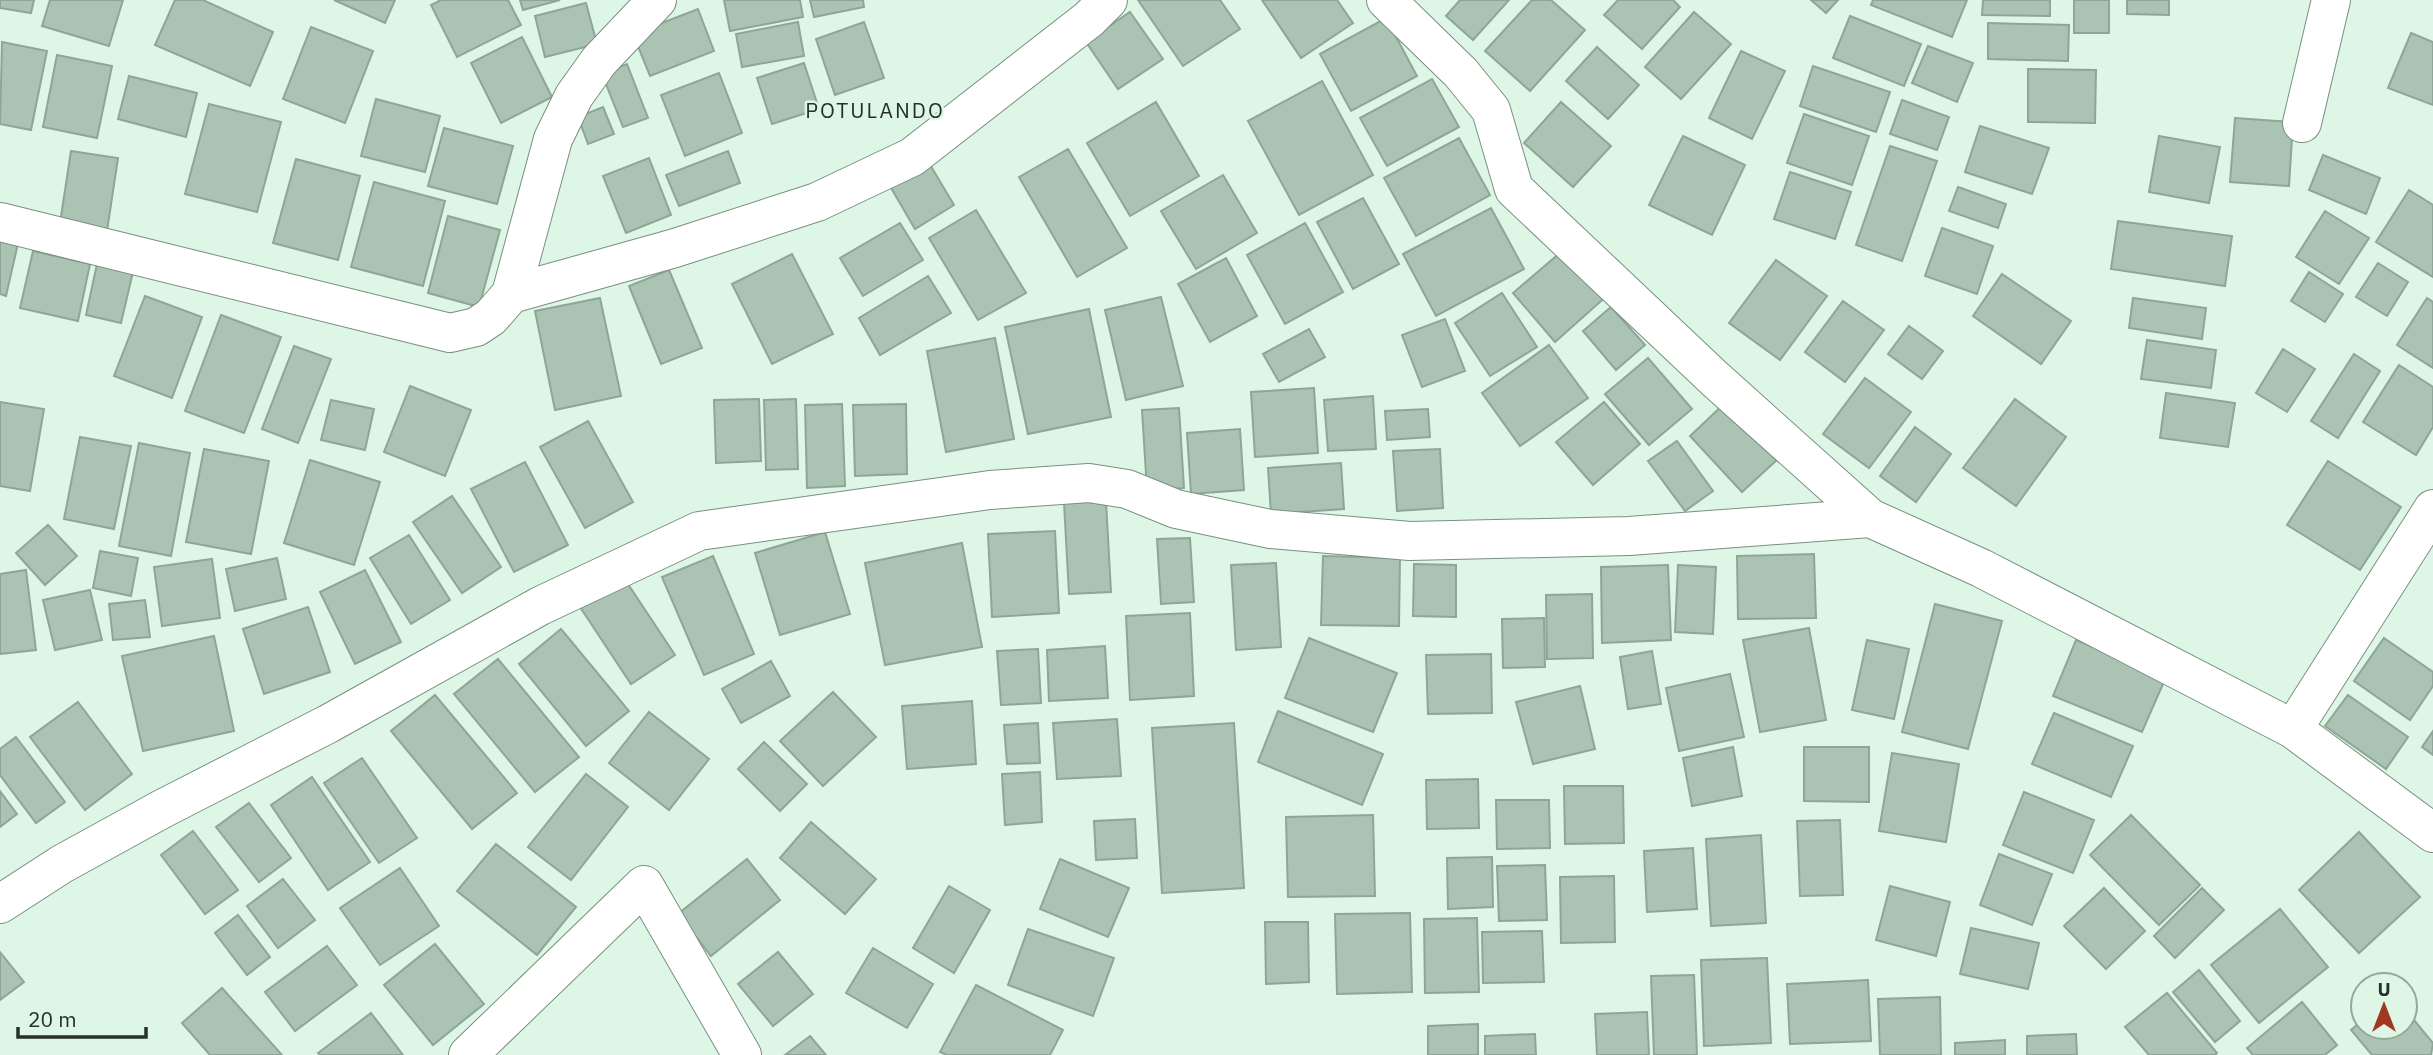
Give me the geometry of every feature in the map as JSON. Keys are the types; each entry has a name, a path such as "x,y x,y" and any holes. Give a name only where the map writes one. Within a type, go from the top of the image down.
{"street":[{"path":"0,222 450,333 476,327 491,317 511,293 553,138 574,96 599,61 657,0"},
{"path":"511,293 675,248 817,202 912,157 1089,19 1108,0"},
{"path":"1386,0 1461,73 1491,110 1514,189 1715,379 1870,518 1981,568 2293,729 2433,832"},
{"path":"2302,123 2331,0"},
{"path":"0,904 62,864 328,724 540,606 699,531 990,490 1089,483 1127,489 1175,509 1270,529 1410,541 1629,536 1870,518"},
{"path":"2293,729 2433,509"},
{"path":"468,1055 644,886 742,1055"}],"building":[{"path":"0,0 34,0 31,13 0,8"},
{"path":"50,0 123,0 109,46 42,26"},
{"path":"175,0 203,0 273,32 250,86 155,45"},
{"path":"334,0 395,0 385,23"},
{"path":"441,0 508,0 521,25 457,57 431,5"},
{"path":"520,0 560,0 523,10"},
{"path":"724,0 800,0 803,17 730,31"},
{"path":"810,0 863,0 864,7 814,17"},
{"path":"1138,0 1220,0 1240,29 1183,66"},
{"path":"1262,0 1337,0 1353,23 1301,58"},
{"path":"1460,0 1509,0 1473,40 1446,16"},
{"path":"1532,0 1551,0 1585,30 1530,91 1485,51"},
{"path":"1618,0 1673,0 1680,7 1642,49 1604,15"},
{"path":"1811,0 1838,0 1826,13"},
{"path":"1873,0 1967,0 1952,37 1871,5"},
{"path":"1983,0 2050,0 2050,16 1982,15"},
{"path":"2074,0 2109,0 2109,33 2074,33"},
{"path":"2127,0 2169,0 2169,15 2127,14"},
{"path":"586,3 597,44 545,57 535,16"},
{"path":"698,9 714,51 650,76 633,34"},
{"path":"1130,12 1163,59 1118,89 1086,42"},
{"path":"1694,12 1731,44 1681,99 1645,67"},
{"path":"1850,16 1921,44 1904,86 1833,58"},
{"path":"1386,18 1417,76 1351,111 1320,54"},
{"path":"798,22 804,56 742,67 736,34"},
{"path":"864,22 884,78 835,95 816,39"},
{"path":"1988,23 2069,25 2068,61 1988,59"},
{"path":"311,27 373,51 345,123 283,99"},
{"path":"2411,33 2433,42 2433,105 2388,88"},
{"path":"522,37 552,97 501,123 471,63"},
{"path":"2,42 47,51 31,130 0,124"},
{"path":"1928,46 1973,63 1957,102 1912,83"},
{"path":"1597,47 1639,85 1608,119 1566,81"},
{"path":"1741,51 1785,71 1752,139 1709,118"},
{"path":"57,55 112,66 97,138 43,127"},
{"path":"804,63 819,109 772,124 757,78"},
{"path":"627,64 648,118 623,127 602,74"},
{"path":"1813,66 1890,92 1876,132 1800,106"},
{"path":"2028,69 2096,70 2095,123 2028,122"},
{"path":"719,73 742,133 685,156 661,95"},
{"path":"129,76 197,93 186,137 118,119"},
{"path":"1432,79 1459,127 1387,166 1360,118"},
{"path":"1322,81 1373,175 1299,215 1248,121"},
{"path":"376,99 440,116 425,172 361,156"},
{"path":"1902,100 1949,117 1937,150 1890,134"},
{"path":"1156,102 1199,176 1130,216 1087,143"},
{"path":"1561,102 1611,146 1573,187 1524,143"},
{"path":"209,104 281,122 257,212 185,194"},
{"path":"603,107 614,134 588,144 578,117"},
{"path":"1804,114 1869,136 1852,185 1787,163"},
{"path":"2235,118 2293,122 2289,186 2230,182"},
{"path":"1980,126 2049,148 2032,194 1965,172"},
{"path":"444,128 513,146 497,204 428,186"},
{"path":"1683,136 1745,165 1712,235 1649,205"},
{"path":"2159,136 2220,147 2209,203 2149,192"},
{"path":"1459,138 1490,195 1416,236 1384,178"},
{"path":"1890,146 1937,161 1902,261 1856,245"},
{"path":"1068,149 1127,248 1077,277 1019,177"},
{"path":"71,151 118,158 107,231 60,223"},
{"path":"728,151 740,183 679,206 666,175"},
{"path":"2323,155 2380,178 2366,214 2309,190"},
{"path":"649,158 671,215 626,233 603,176"},
{"path":"296,159 360,176 338,260 273,243"},
{"path":"929,163 954,205 915,229 890,186"},
{"path":"1790,172 1851,192 1835,239 1774,219"},
{"path":"1223,175 1257,233 1196,269 1161,211"},
{"path":"374,182 445,201 423,286 351,267"},
{"path":"1958,187 2006,204 1998,228 1949,211"},
{"path":"2409,190 2433,205 2433,277 2376,242"},
{"path":"1363,198 1399,264 1353,289 1317,222"},
{"path":"1491,208 1524,269 1436,316 1403,254"},
{"path":"976,210 1026,293 978,320 929,238"},
{"path":"2325,211 2369,238 2339,284 2296,257"},
{"path":"448,216 500,230 479,307 428,293"},
{"path":"2118,221 2232,236 2225,286 2111,269"},
{"path":"900,223 923,260 863,296 840,258"},
{"path":"1305,223 1343,292 1285,324 1247,255"},
{"path":"1942,228 1993,246 1977,294 1925,276"},
{"path":"0,235 19,239 6,296 0,294"},
{"path":"1568,246 1609,294 1555,342 1513,293"},
{"path":"33,251 90,264 78,321 20,308"},
{"path":"792,254 833,334 772,364 732,284"},
{"path":"1226,258 1257,316 1210,342 1178,284"},
{"path":"1776,260 1827,296 1780,360 1729,323"},
{"path":"2378,263 2408,282 2387,316 2356,297"},
{"path":"97,264 133,272 121,323 86,315"},
{"path":"669,270 702,348 661,364 629,286"},
{"path":"2309,272 2343,294 2325,322 2291,301"},
{"path":"2002,274 2071,321 2041,364 1973,316"},
{"path":"928,276 951,313 880,355 859,318"},
{"path":"1502,293 1537,347 1490,376 1455,323"},
{"path":"145,296 202,317 172,398 114,376"},
{"path":"1161,297 1183,386 1126,400 1105,310"},
{"path":"600,298 621,396 555,410 535,311"},
{"path":"2133,298 2206,308 2202,339 2129,328"},
{"path":"2427,298 2433,302 2433,368 2397,345"},
{"path":"1843,301 1884,330 1845,382 1805,352"},
{"path":"1611,307 1645,345 1616,370 1583,331"},
{"path":"1089,309 1111,417 1028,434 1005,327"},
{"path":"221,315 281,337 244,433 185,411"},
{"path":"1445,319 1465,371 1422,387 1402,335"},
{"path":"1909,326 1943,351 1922,379 1888,354"},
{"path":"1309,329 1325,357 1279,382 1263,354"},
{"path":"995,338 1014,439 946,452 927,351"},
{"path":"2147,340 2216,350 2211,388 2141,379"},
{"path":"1549,345 1588,398 1520,446 1482,393"},
{"path":"294,346 331,359 298,443 262,429"},
{"path":"2283,349 2315,369 2287,412 2256,393"},
{"path":"2354,354 2380,371 2338,438 2311,421"},
{"path":"1648,358 1692,409 1649,445 1605,394"},
{"path":"2399,365 2433,387 2433,427 2416,455 2363,422"},
{"path":"1865,378 1911,412 1869,468 1823,434"},
{"path":"410,386 471,410 445,476 384,452"},
{"path":"1314,388 1318,453 1255,457 1251,392"},
{"path":"2166,393 2235,403 2228,447 2160,438"},
{"path":"1373,396 1376,449 1328,451 1324,400"},
{"path":"759,399 761,461 716,463 714,400"},
{"path":"796,399 798,469 766,470 764,400"},
{"path":"2015,399 2066,437 2016,506 1963,468"},
{"path":"331,400 374,409 365,450 321,440"},
{"path":"0,402 44,409 30,491 0,486"},
{"path":"1604,402 1640,444 1593,485 1556,442"},
{"path":"1726,402 1779,458 1742,492 1690,436"},
{"path":"842,404 845,486 807,488 805,405"},
{"path":"906,404 907,474 855,476 853,405"},
{"path":"1179,408 1184,488 1147,490 1142,410"},
{"path":"1428,409 1430,437 1387,440 1385,411"},
{"path":"588,421 633,502 585,528 540,447"},
{"path":"1915,427 1951,454 1916,502 1880,476"},
{"path":"1240,429 1244,490 1191,494 1187,433"},
{"path":"80,437 131,446 114,529 64,519"},
{"path":"1677,441 1713,491 1685,511 1648,461"},
{"path":"139,443 190,453 171,556 119,546"},
{"path":"204,449 269,461 251,554 186,542"},
{"path":"1440,449 1443,508 1397,511 1393,451"},
{"path":"310,460 380,482 354,565 284,543"},
{"path":"2328,461 2401,507 2360,570 2287,525"},
{"path":"525,462 568,545 514,572 471,489"},
{"path":"1341,463 1344,509 1271,514 1268,468"},
{"path":"452,496 501,567 462,593 413,522"},
{"path":"1106,501 1111,592 1069,594 1064,503"},
{"path":"48,525 77,556 45,585 16,553"},
{"path":"1055,531 1059,613 992,617 988,534"},
{"path":"825,532 850,614 780,635 755,553"},
{"path":"409,535 450,600 411,624 370,558"},
{"path":"1190,538 1194,602 1161,604 1157,539"},
{"path":"962,543 982,647 885,665 865,563"},
{"path":"100,551 138,558 131,596 93,588"},
{"path":"1814,554 1816,618 1738,619 1737,556"},
{"path":"713,556 754,654 704,675 662,577"},
{"path":"1323,556 1400,558 1399,626 1321,625"},
{"path":"277,558 286,599 235,611 226,569"},
{"path":"212,559 220,618 162,626 154,567"},
{"path":"1276,563 1281,647 1236,650 1231,565"},
{"path":"1414,564 1456,565 1456,617 1413,616"},
{"path":"1668,565 1671,640 1602,643 1601,567"},
{"path":"1678,565 1716,567 1713,634 1675,632"},
{"path":"26,570 36,650 0,654 0,574"},
{"path":"365,570 401,642 355,664 320,592"},
{"path":"622,575 675,655 631,684 578,604"},
{"path":"90,590 102,640 55,650 43,600"},
{"path":"1592,594 1593,658 1547,659 1546,595"},
{"path":"145,600 150,637 113,640 109,604"},
{"path":"1935,604 2002,621 1968,749 1902,732"},
{"path":"308,607 330,672 264,694 243,629"},
{"path":"1190,613 1194,696 1130,700 1126,616"},
{"path":"1544,618 1545,667 1503,668 1502,619"},
{"path":"1809,628 1826,720 1760,732 1743,640"},
{"path":"561,629 629,711 586,746 519,664"},
{"path":"214,636 234,731 143,751 122,656"},
{"path":"1309,638 1397,673 1373,732 1285,698"},
{"path":"2384,638 2433,672 2433,686 2410,720 2354,681"},
{"path":"1867,640 1909,649 1894,719 1852,710"},
{"path":"2076,640 2166,677 2142,732 2053,696"},
{"path":"1105,646 1108,698 1049,701 1047,650"},
{"path":"1038,649 1041,703 1001,705 997,651"},
{"path":"1652,651 1661,704 1628,709 1620,657"},
{"path":"1491,654 1492,713 1428,714 1426,655"},
{"path":"498,659 579,757 535,792 454,694"},
{"path":"771,661 790,696 741,723 722,689"},
{"path":"1730,674 1744,737 1679,751 1666,688"},
{"path":"1580,686 1595,749 1533,764 1516,702"},
{"path":"833,692 876,737 823,786 780,741"},
{"path":"435,695 517,793 472,829 391,731"},
{"path":"2348,695 2408,737 2386,769 2325,726"},
{"path":"972,701 976,764 907,769 902,706"},
{"path":"78,702 132,774 85,810 30,737"},
{"path":"1278,711 1383,754 1362,805 1258,762"},
{"path":"649,712 709,759 669,810 609,763"},
{"path":"2054,713 2133,746 2111,797 2032,764"},
{"path":"1117,719 1121,776 1057,779 1053,723"},
{"path":"1038,723 1040,763 1007,764 1004,725"},
{"path":"1234,723 1244,888 1162,893 1152,728"},
{"path":"2433,731 2433,755 2422,747"},
{"path":"16,737 65,802 36,823 0,775 0,749"},
{"path":"764,742 807,784 780,811 738,769"},
{"path":"1733,747 1742,796 1692,806 1683,758"},
{"path":"1804,747 1869,747 1869,802 1804,801"},
{"path":"1892,753 1959,764 1946,842 1879,831"},
{"path":"362,758 417,838 379,863 324,783"},
{"path":"1040,772 1042,822 1005,825 1002,774"},
{"path":"586,774 628,807 571,880 528,847"},
{"path":"312,777 370,862 328,890 271,805"},
{"path":"1478,779 1479,828 1427,829 1426,780"},
{"path":"1564,786 1623,786 1624,843 1565,844"},
{"path":"0,791 17,814 0,827"},
{"path":"2024,792 2094,820 2073,873 2003,845"},
{"path":"1496,800 1549,800 1550,848 1497,849"},
{"path":"249,803 291,858 259,882 216,827"},
{"path":"1373,815 1375,896 1288,897 1286,817"},
{"path":"2131,815 2200,885 2159,925 2090,855"},
{"path":"1135,819 1137,858 1096,860 1094,821"},
{"path":"1840,820 1843,895 1800,896 1797,821"},
{"path":"811,822 876,879 845,914 780,858"},
{"path":"193,831 238,890 205,914 161,855"},
{"path":"2359,832 2420,897 2359,953 2299,890"},
{"path":"1761,835 1766,923 1711,926 1706,839"},
{"path":"496,844 576,907 537,955 457,891"},
{"path":"1693,848 1697,909 1647,912 1644,851"},
{"path":"1999,854 2052,874 2032,925 1980,905"},
{"path":"1492,857 1493,907 1448,909 1447,858"},
{"path":"747,859 780,900 711,956 678,914"},
{"path":"1060,859 1129,888 1108,937 1040,909"},
{"path":"1545,865 1547,920 1499,921 1497,866"},
{"path":"400,868 439,926 380,965 340,908"},
{"path":"1614,876 1615,942 1561,943 1560,877"},
{"path":"283,879 315,920 278,948 247,906"},
{"path":"949,886 990,910 954,973 913,948"},
{"path":"1890,886 1950,902 1936,956 1876,940"},
{"path":"2104,888 2145,931 2106,969 2064,926"},
{"path":"2202,888 2224,910 2175,958 2154,936"},
{"path":"2280,909 2328,967 2259,1023 2211,965"},
{"path":"1410,913 1412,992 1337,994 1335,914"},
{"path":"238,915 270,957 247,975 215,933"},
{"path":"1477,918 1479,992 1425,993 1424,919"},
{"path":"1265,922 1308,922 1309,982 1266,984"},
{"path":"1971,928 2039,943 2028,989 1960,974"},
{"path":"1028,929 1114,958 1093,1016 1008,985"},
{"path":"1542,931 1544,982 1483,983 1482,932"},
{"path":"435,944 484,1004 433,1045 384,985"},
{"path":"327,946 357,985 295,1031 265,992"},
{"path":"873,948 933,984 907,1028 846,993"},
{"path":"0,952 24,982 0,1000"},
{"path":"778,952 813,994 773,1026 738,984"},
{"path":"1767,958 1771,1043 1704,1046 1701,960"},
{"path":"2199,970 2240,1021 2215,1042 2173,992"},
{"path":"1694,975 1697,1055 1654,1055 1651,976"},
{"path":"1868,980 1871,1041 1790,1044 1787,984"},
{"path":"976,985 1063,1030 1050,1055 947,1055 940,1052"},
{"path":"222,988 282,1055 210,1055 182,1023"},
{"path":"2167,993 2217,1053 2215,1055 2149,1055 2125,1027"},
{"path":"1940,997 1941,1055 1880,1055 1878,999"},
{"path":"2302,1002 2337,1045 2325,1055 2253,1055 2247,1048"},
{"path":"1647,1012 1649,1055 1597,1055 1595,1014"},
{"path":"371,1013 403,1055 318,1053"},
{"path":"1478,1024 1478,1055 1428,1055 1428,1026"},
{"path":"2419,1026 2433,1043 2431,1055 2372,1055 2360,1041 2419,1041"},
{"path":"1535,1034 1536,1055 1485,1055 1485,1036"},
{"path":"2076,1034 2077,1055 2027,1055 2027,1036"},
{"path":"810,1036 826,1055 785,1055"},
{"path":"2005,1040 2005,1055 1955,1055 1955,1043"}],"district":[{"name":"POTULANDO","path":"875,110"}]}
